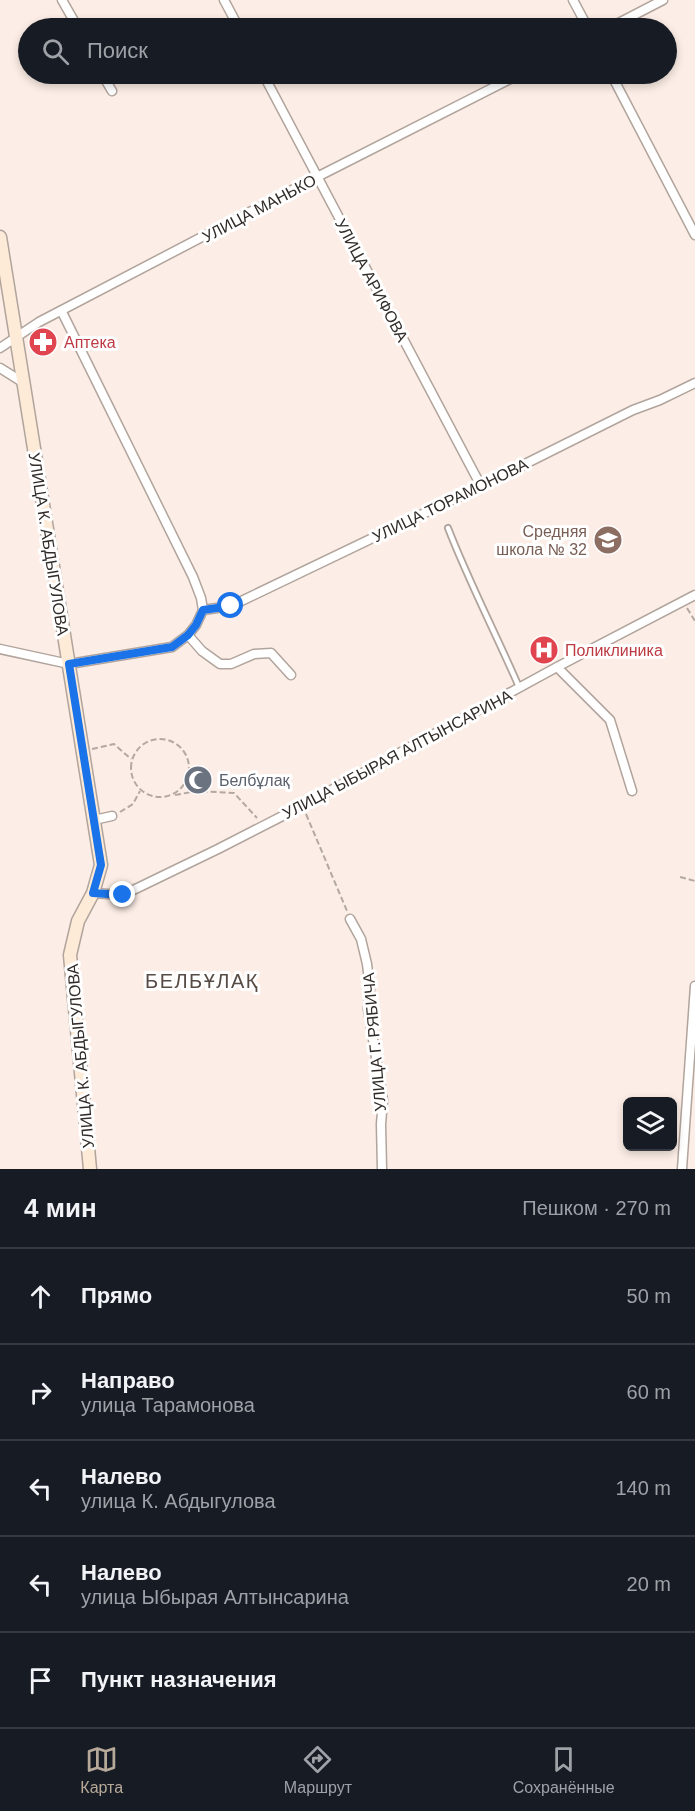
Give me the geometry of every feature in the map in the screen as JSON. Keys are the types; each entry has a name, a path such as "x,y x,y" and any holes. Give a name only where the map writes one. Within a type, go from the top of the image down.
{"street":[{"path":"62,0 72,18"},
{"path":"224,0 234,18"},
{"path":"573,0 583,18"},
{"path":"628,18 663,0"},
{"path":"108,84 112,91"},
{"name":"УЛИЦА АРИФОВА","path":"268,84 481,486"},
{"name":"УЛИЦА МАНЬКО","path":"0,348 39,322 500,84"},
{"path":"616,84 695,235"},
{"name":"УЛИЦА К. АБДЫГУЛОВА","path":"0,237 101,865 93,893 78,921 70,955 90,1169"},
{"path":"0,649 69,664 172,647 188,635 203,610 193,577 62,312"},
{"path":"0,368 24,383"},
{"name":"УЛИЦА ТОРАМОНОВА","path":"203,610 231,606 633,410 695,383"},
{"name":"УЛИЦА ЫБЫРАЯ АЛТЫНСАРИНА","path":"93,893 123,895 261,827 695,595"},
{"path":"188,635 202,651 220,664 231,664 254,654 271,653 291,675"},
{"path":"557,667 610,720 632,791"},
{"path":"94,820 112,816"},
{"name":"УЛИЦА Г. РЯБИЧА","path":"350,919 361,939 367,964 370,989 368,1009 383,1100 382,1169"},
{"path":"682,1169 694,987"}],"lane":[{"path":"448,528 519,688"}],"path":[{"path":"683,601 695,621"},
{"path":"172,795 185,784 190,768 185,752 173,741 156,738 140,745 131,759 131,776 140,790 155,797 172,795 196,791 234,793 256,816 261,827"},
{"path":"82,751 114,744 131,759"},
{"path":"112,816 133,804 140,790"},
{"path":"302,806 350,919"},
{"path":"680,877 695,881"}],"place":[{"name":"Аптека","path":"43,342"},
{"name":"Средняя школа № 32","path":"608,540"},
{"name":"Поликлиника","path":"544,650"},
{"name":"Белбұлақ","path":"198,780"}],"district":[{"name":"БЕЛБҰЛАҚ","path":"202,981"}],"route":[{"path":"123,895 93,893 101,865 69,664 172,647 188,635 203,610 231,606"}]}
